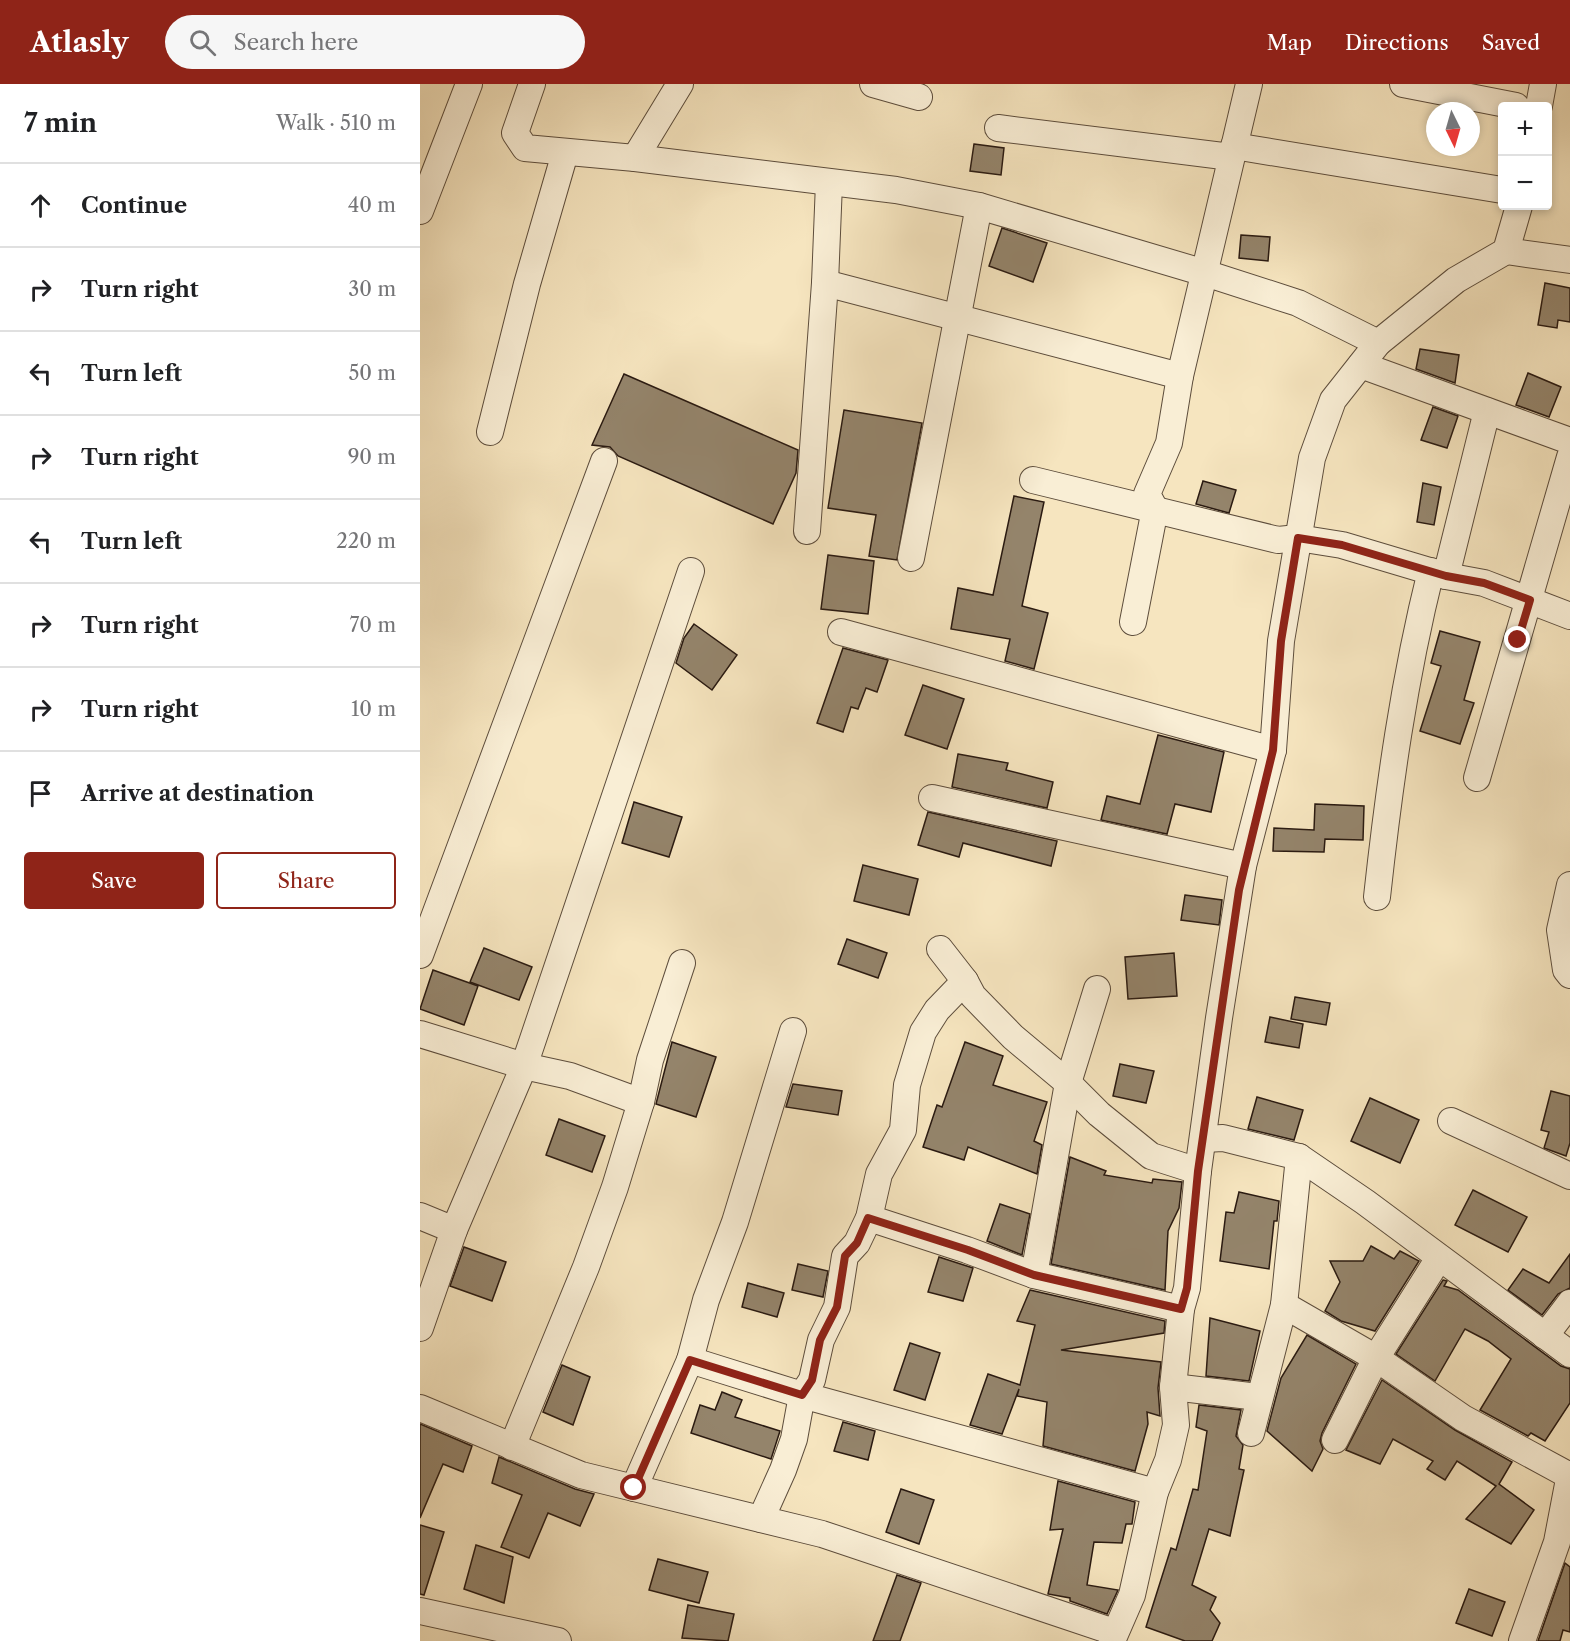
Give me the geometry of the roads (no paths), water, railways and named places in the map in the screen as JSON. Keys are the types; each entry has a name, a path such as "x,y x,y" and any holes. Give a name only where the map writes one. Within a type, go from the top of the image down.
{"street":[{"path":"420,211 469,84"},
{"path":"532,84 515,133 525,148 635,158 896,190 979,206 1298,303 1378,343"},
{"path":"635,158 680,84"},
{"path":"873,84 919,98"},
{"path":"1133,622 1155,509 1147,494 1169,443 1180,376 1249,84"},
{"path":"1403,84 1498,102"},
{"path":"1540,102 1543,84"},
{"path":"998,128 1232,152 1498,189"},
{"path":"490,432 527,284 565,153"},
{"path":"807,531 825,283 829,183"},
{"path":"911,558 979,206"},
{"path":"1506,251 1518,210"},
{"path":"420,1408 580,1475 822,1534 1113,1636 1132,1594 1155,1492 1168,1460 1176,1425 1173,1387 1181,1309 1187,1288 1198,1171 1219,1018 1243,866 1273,750 1281,641 1312,458 1333,400 1378,343 1456,280 1506,251 1570,260"},
{"path":"825,283 1180,376"},
{"path":"1361,365 1570,441"},
{"path":"1377,897 1397,731 1415,634 1438,573 1487,411"},
{"path":"1477,778 1570,457"},
{"path":"420,955 604,460"},
{"path":"1033,480 1278,540 1298,538 1342,545 1438,573 1484,583 1570,616"},
{"path":"420,1328 454,1230 524,1066 691,571"},
{"path":"841,632 1273,750"},
{"path":"932,798 1243,866"},
{"path":"1570,885 1560,930 1566,970 1570,975"},
{"path":"940,949 965,981 973,996 1013,1037 1068,1083 1099,1114 1150,1156 1198,1171"},
{"path":"512,1448 586,1267 615,1187 641,1101 650,1060 682,963"},
{"path":"761,1519 794,1438 802,1395 812,1380 820,1340 837,1307 845,1256 857,1243 868,1218 879,1174 903,1130 907,1085 923,1032 938,1010 965,981"},
{"path":"1034,1275 1068,1083 1097,989"},
{"path":"634,1488 690,1360 706,1300 735,1222 794,1031"},
{"path":"420,1034 524,1066 570,1076 641,1101"},
{"path":"1451,1120 1570,1176"},
{"path":"1204,1139 1223,1138 1299,1157 1365,1202 1570,1354"},
{"path":"1251,1433 1258,1397 1284,1305 1299,1157"},
{"path":"420,1216 454,1230"},
{"path":"868,1218 968,1250 1034,1275 1181,1309"},
{"path":"1335,1440 1376,1358 1438,1258"},
{"path":"1545,1336 1570,1303"},
{"path":"1284,1305 1376,1358 1463,1418 1570,1475 1557,1542 1522,1641"},
{"path":"690,1360 802,1395 1155,1492"},
{"path":"1173,1387 1258,1397"},
{"path":"420,1611 558,1641"}]}
